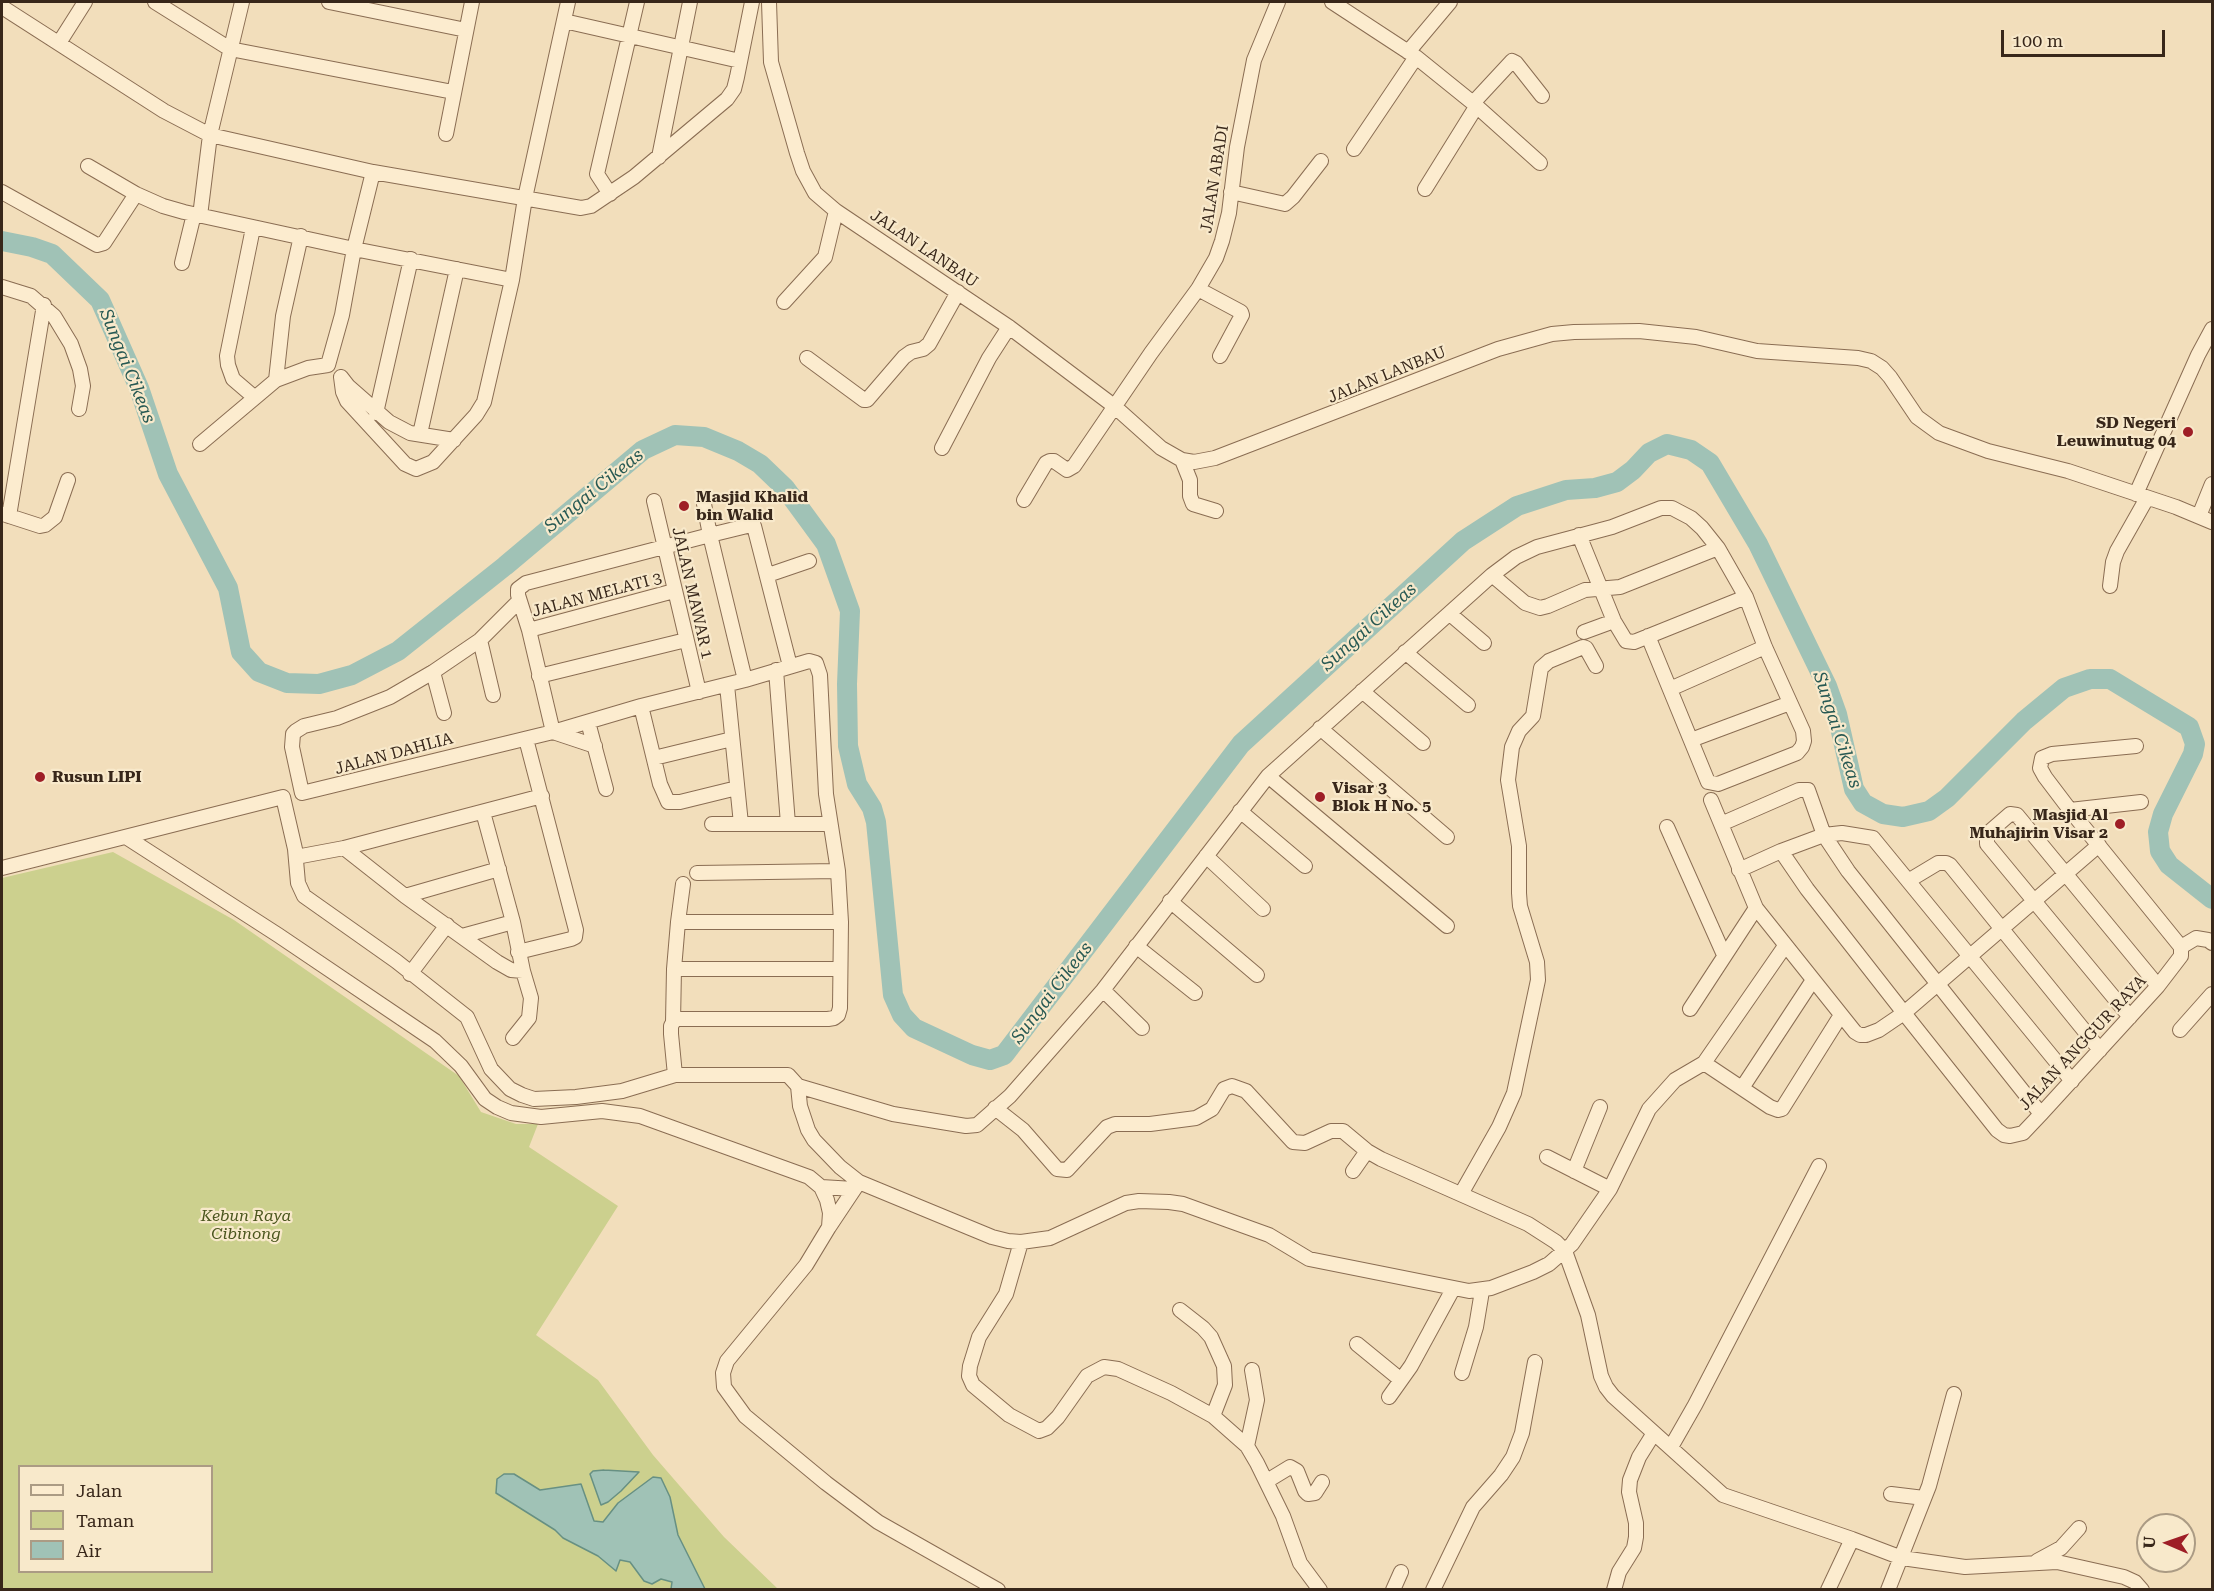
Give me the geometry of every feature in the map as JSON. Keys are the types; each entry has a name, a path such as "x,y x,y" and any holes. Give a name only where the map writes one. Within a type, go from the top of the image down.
{"street":[{"path":"59,43 85,2"},
{"path":"155,2 230,49 453,92"},
{"path":"182,263 197,215 210,135 242,2"},
{"path":"329,2 466,30"},
{"path":"446,135 472,2"},
{"path":"341,377 347,401 410,467 416,469 433,462 484,402 512,280 525,198 568,2"},
{"path":"610,194 597,174 637,2"},
{"path":"659,157 690,2"},
{"path":"2,9 164,111 210,135 373,171 580,208 591,206 610,194 659,157 728,99 734,89 752,2"},
{"name":"JALAN LANBAU","path":"769,2 771,62 797,153 815,193 836,211 1009,327 1114,406 1161,448 1182,460 1194,462 1215,458 1498,349 1552,334 1639,331 1696,337 1756,351 1858,358 1870,361 1882,368 1890,377 1917,417 1939,433 1960,442 2068,471 2212,522"},
{"name":"JALAN ABADI","path":"1024,500 1046,463 1054,461 1067,470 1074,466 1198,289 1220,249 1229,213 1236,147 1254,60 1278,2"},
{"path":"1332,2 1412,55 1475,105 1540,163"},
{"path":"1354,149 1412,55 1450,2"},
{"path":"564,21 740,60"},
{"path":"1425,189 1475,105 1512,61 1542,96"},
{"path":"1231,192 1285,204 1321,161"},
{"path":"88,166 136,194 163,206 253,228 512,280"},
{"path":"328,365 342,315 354,249 373,171"},
{"path":"2,192 97,245 104,243 136,194"},
{"path":"784,302 825,257 836,211"},
{"path":"253,228 227,356 233,379 254,397"},
{"path":"276,380 285,305 301,236"},
{"path":"376,413 411,259"},
{"path":"420,434 457,269"},
{"path":"2,287 21,291 44,305 54,316 71,344 80,369 83,386 79,410"},
{"path":"1198,289 1241,312 1242,315 1220,356"},
{"path":"807,358 867,400 904,357 911,352 924,349 929,344 958,292"},
{"path":"44,305 5,515 40,526 45,525 55,517 68,480"},
{"path":"942,448 989,358 1009,327"},
{"path":"2110,586 2117,551 2142,496 2198,355 2212,329"},
{"path":"200,444 276,380 308,368 328,365"},
{"path":"328,365 376,413 400,429 454,440"},
{"path":"1182,460 1190,480 1190,496 1193,504 1216,511"},
{"path":"2199,516 2212,484"},
{"name":"JALAN MAWAR 1","path":"654,501 699,692"},
{"path":"704,504 745,680"},
{"path":"798,1086 835,1095 893,1114 966,1126 977,1125 1028,1076 1103,990 1268,776 1492,575 1516,557 1537,548 1612,526 1661,508 1672,508 1691,518 1718,548 1746,597 1765,647 1803,731 1802,747 1797,753 1718,784 1708,782 1648,636"},
{"path":"595,746 553,732 529,630 519,601 518,589 525,583 710,535 754,526 790,666"},
{"path":"1579,535 1614,621 1626,640 1634,642 1746,597"},
{"path":"1492,575 1524,603 1540,608 1585,590 1620,586 1718,548"},
{"path":"768,575 809,561"},
{"name":"JALAN MELATI 3","path":"529,630 674,591"},
{"path":"302,793 292,747 292,734 304,726 337,718 390,697 434,672 480,640 519,601"},
{"path":"1450,614 1484,643"},
{"path":"1584,632 1614,621"},
{"path":"480,640 493,695"},
{"path":"539,676 686,640"},
{"path":"1461,1194 1499,1127 1514,1093 1538,980 1537,962 1520,906 1519,846 1509,791 1512,747 1519,731 1533,716 1541,668 1549,661 1583,647 1586,648 1596,666"},
{"path":"1670,689 1765,647"},
{"path":"1405,652 1468,705"},
{"name":"JALAN DAHLIA","path":"2,868 526,739 809,661 816,663 819,668 823,753 830,824"},
{"path":"776,670 788,824"},
{"path":"434,672 444,713"},
{"path":"727,685 741,824"},
{"path":"1362,691 1423,743"},
{"path":"1691,740 1790,703"},
{"path":"641,706 660,784 668,802 681,802 737,788"},
{"path":"588,722 606,789"},
{"path":"1320,728 1447,837"},
{"path":"518,952 571,939 576,934 526,739"},
{"path":"654,758 732,740"},
{"path":"2136,746 2071,752 2042,758 2040,765 2042,773 2070,810 2181,947 2196,938 2208,940 2212,944"},
{"path":"1268,776 1447,926"},
{"path":"1721,824 1806,789 1810,793 1824,835 1848,871 2041,1114"},
{"path":"296,857 344,848 542,796"},
{"path":"283,797 296,857 298,883 304,896 396,962 467,1017 491,1070 510,1089 529,1098 576,1097 622,1091 675,1075 780,1074 792,1077 798,1086 804,1120 814,1140 856,1185"},
{"path":"1711,800 1756,908 1841,1015 1860,1035 1866,1035 1887,1026 1904,1013 1972,957 2099,845"},
{"path":"2070,810 2141,802"},
{"path":"1240,811 1305,866"},
{"path":"483,812 531,998 530,1018 513,1038"},
{"path":"2130,1017 1986,840 1987,834 2010,814 2019,816 2158,986"},
{"path":"679,1020 834,1018 840,1008 841,922 838,871 830,824 712,825"},
{"path":"1667,827 1724,955"},
{"path":"1739,870 1824,835 1860,834 1872,838 2072,1081"},
{"path":"126,837 278,935 435,1041 461,1066 485,1100 496,1107 511,1113 541,1117 602,1111 640,1116 809,1177 821,1187 827,1200 830,1213 829,1227"},
{"path":"344,848 405,896 502,966 523,972"},
{"path":"1781,851 1807,889 1904,1013"},
{"path":"1206,856 1263,909"},
{"path":"1908,881 1938,864 1946,863 1954,869 2100,1050"},
{"path":"405,896 499,869"},
{"path":"697,873 838,871"},
{"path":"675,1075 671,1034 679,1020 674,969 683,884"},
{"path":"1170,901 1257,975"},
{"path":"1690,1009 1756,908"},
{"path":"462,936 513,922"},
{"path":"678,922 841,922"},
{"path":"410,974 447,926"},
{"path":"1136,946 1195,993"},
{"path":"821,1187 856,1185 926,1209 992,1238 1021,1242 1050,1238 1126,1203 1139,1201 1183,1204 1269,1234 1309,1258 1453,1289 1482,1291 1533,1272 1565,1251 1581,1233 1610,1189 1649,1109 1675,1080 1704,1063 1785,946"},
{"name":"JALAN ANGGUR RAYA","path":"1904,1013 1997,1130 2004,1135 2016,1135 2041,1114 2158,986 2183,953 2181,947"},
{"path":"674,969 840,969"},
{"path":"1742,1088 1813,980"},
{"path":"1103,990 1142,1028"},
{"path":"2180,1030 2212,994"},
{"path":"1704,1063 1778,1110 1782,1108 1841,1015"},
{"path":"995,1108 1023,1130 1057,1169 1067,1170 1107,1127 1115,1124 1150,1124 1196,1118 1212,1109 1224,1089 1232,1086 1246,1091 1293,1142 1305,1143 1337,1129 1343,1131 1367,1151 1543,1232 1565,1251 1588,1315 1601,1376 1606,1388 1722,1495 1902,1558 1965,1567 2057,1562 2111,1573 2135,1582 2142,1590"},
{"path":"1574,1172 1600,1107"},
{"path":"1353,1171 1367,1151"},
{"path":"1547,1157 1610,1189"},
{"path":"1671,1447 1819,1166"},
{"path":"856,1185 806,1265 727,1361 723,1373 724,1387 745,1416 826,1483 878,1522 998,1590"},
{"path":"1021,1242 1006,1294 979,1337 970,1366 969,1376 973,1385 1009,1415 1039,1431 1047,1428 1058,1417 1087,1376 1104,1367 1118,1369 1171,1393 1213,1416 1247,1446 1283,1516 1300,1563 1320,1590"},
{"path":"1389,1397 1453,1289"},
{"path":"1462,1373 1476,1327 1482,1291"},
{"path":"1180,1310 1211,1337 1224,1366 1225,1385 1213,1416"},
{"path":"1357,1344 1401,1380"},
{"path":"1433,1590 1473,1507 1501,1475 1513,1457 1522,1433 1535,1362"},
{"path":"1247,1446 1257,1400 1252,1370"},
{"path":"1888,1590 1939,1455 1954,1394"},
{"path":"1614,1590 1619,1572 1634,1548 1636,1537 1636,1523 1629,1492 1630,1480 1639,1457 1654,1432"},
{"path":"1267,1481 1290,1467 1297,1471 1308,1494 1315,1493 1322,1482"},
{"path":"1891,1494 1924,1498"},
{"path":"2035,1562 2061,1548 2079,1528"},
{"path":"1828,1590 1852,1539"},
{"path":"1393,1590 1401,1572"}],"green space":[{"name":"Kebun Raya Cibinong","path":"113,852 234,920 459,1076 481,1112 516,1124 538,1124 529,1147 618,1206 536,1335 598,1380 653,1455 724,1537 778,1589 2,1589 2,878"}],"water":[{"path":"593,1471 639,1472 621,1491 601,1505 590,1474"},
{"path":"504,1474 514,1474 540,1490 581,1484 594,1521 603,1522 618,1503 653,1477 661,1478 670,1497 678,1535 705,1589 671,1589 672,1582 661,1579 652,1584 644,1581 630,1562 620,1560 616,1571 598,1556 563,1538 555,1530 496,1493 497,1479"}],"waterway":[{"name":"Sungai Cikeas","path":"2,241 52,254 100,300 139,388 168,474 228,588 241,652 259,672 287,683 319,684 352,675 398,651 505,566 643,450 675,435 704,437 738,451 760,464 785,488 826,544 850,611 847,684 848,746 857,784 872,808 876,822 893,995 902,1015 914,1028 972,1055 990,1060 1004,1055 1241,744 1463,541 1517,506 1566,490 1595,488 1617,482 1633,470 1649,453 1667,444 1691,450 1710,463 1758,544 1827,686 1837,714 1854,789 1863,803 1883,814 1903,817 1929,811 1947,798 2024,721 2064,688 2090,679 2110,679 2189,727 2195,744 2193,754 2163,814 2158,832 2160,851 2169,865 2212,899"}],"place":[{"name":"SD Negeri Leuwinutug 04","path":"2188,432"},
{"name":"Masjid Khalid bin Walid","path":"684,506"},
{"name":"Rusun LIPI","path":"40,777"},
{"name":"Visar 3 Blok H No. 5","path":"1320,797"},
{"name":"Masjid Al Muhajirin Visar 2","path":"2120,824"}]}
